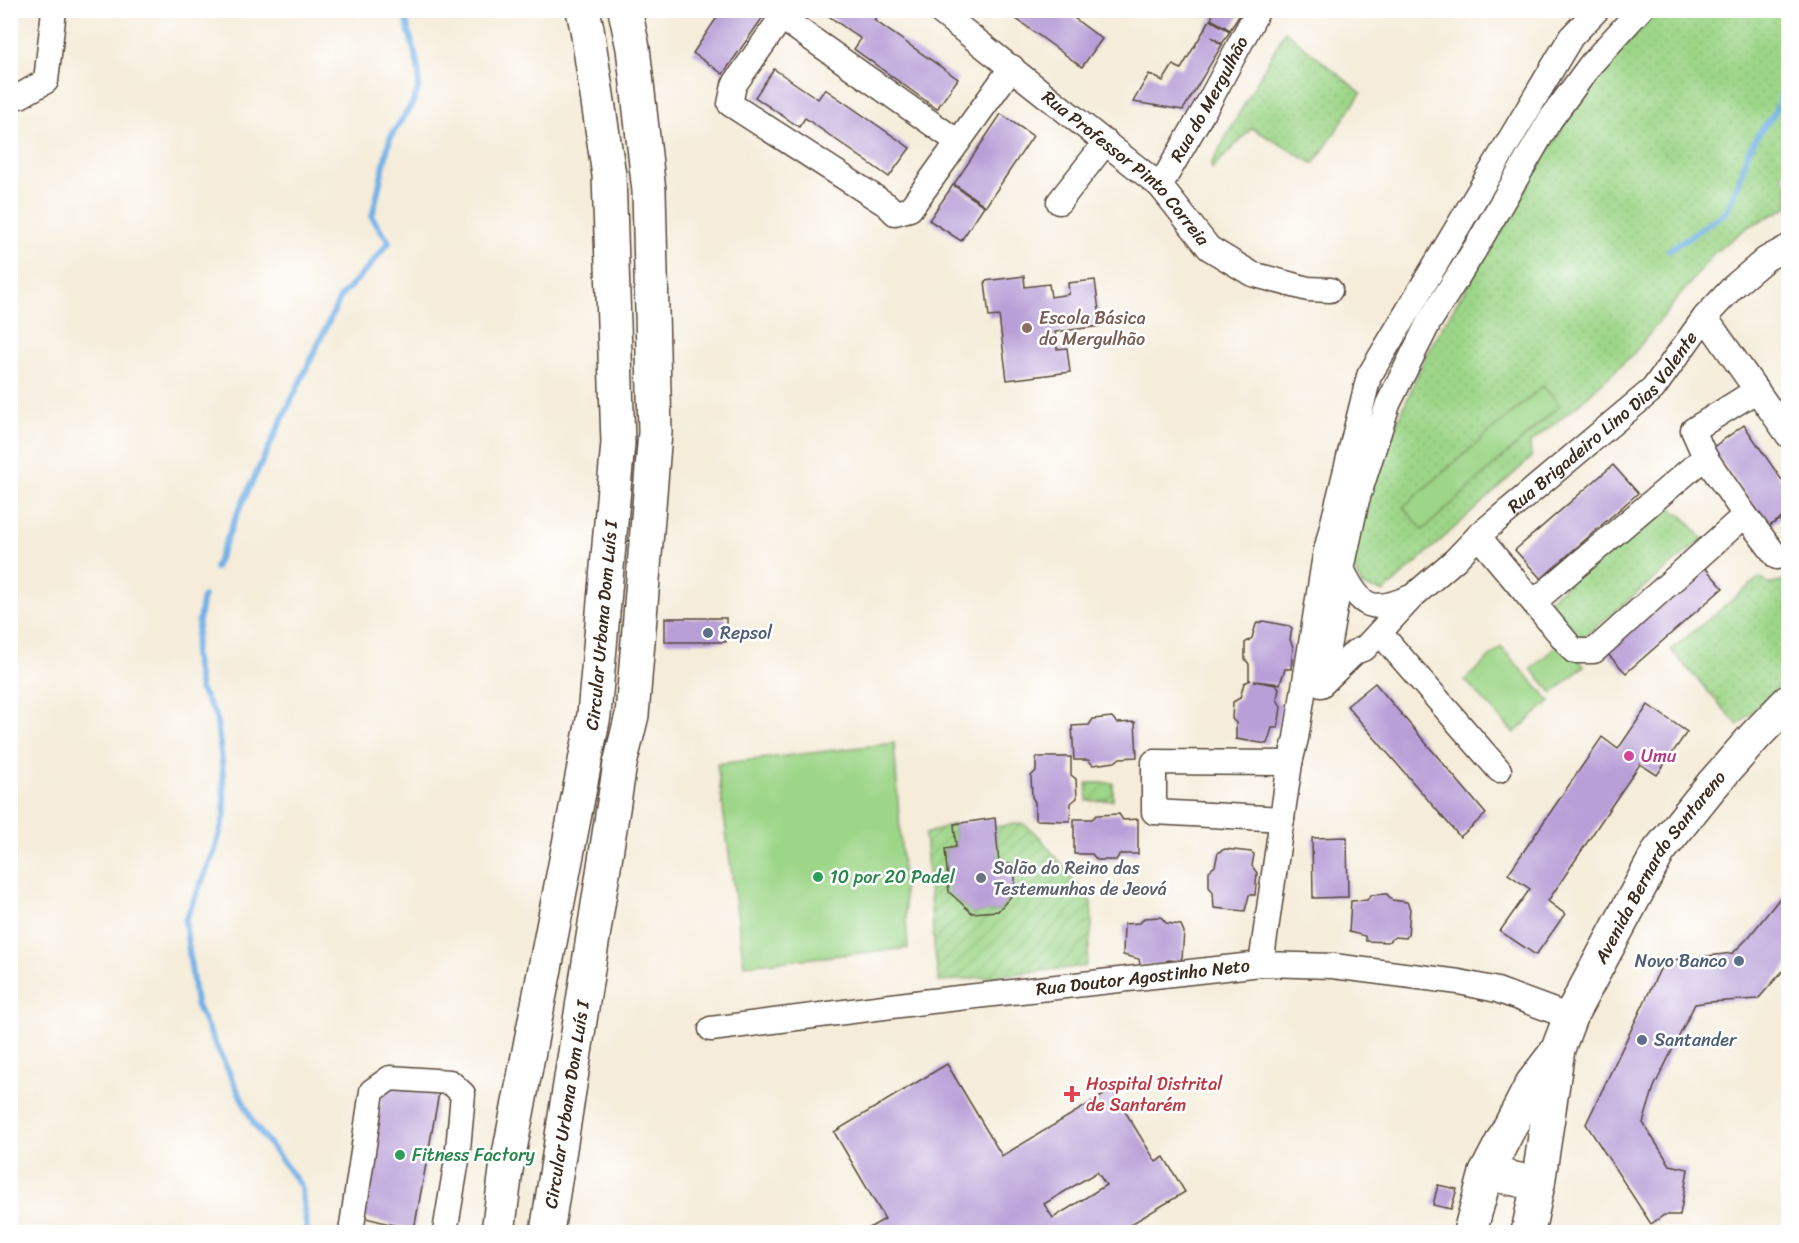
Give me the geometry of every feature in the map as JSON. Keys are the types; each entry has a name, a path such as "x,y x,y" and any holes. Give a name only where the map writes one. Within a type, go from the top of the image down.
{"main road":[{"name":"Circular Urbana Dom Luís I","path":"498,1233 506,1170 594,716 618,443 609,175 583,10"},
{"name":"Circular Urbana Dom Luís I","path":"546,1233 620,764 632,716 655,432 650,191 633,48 625,10"},
{"name":"Avenida Bernardo Santareno","path":"1528,1233 1538,1184 1558,1049 1570,1017 1659,851 1741,752 1788,702"},
{"name":"Avenida Bernardo Santareno","path":"1470,1233 1486,1173 1532,1084 1558,1049"},
{"path":"1486,1173 1538,1184"}],"street":[{"path":"10,95 20,96 46,81 54,10"},
{"name":"Rua Professor Pinto Correia","path":"938,10 1160,186 1209,248 1252,274 1308,289 1330,290"},
{"name":"Rua do Mergulhão","path":"1160,186 1210,100 1258,10"},
{"name":"Rua Brigadeiro Lino Dias Valente","path":"1261,964 1290,763 1325,555 1369,376 1571,37 1597,10"},
{"path":"1342,569 1357,500 1388,404 1429,322 1550,120 1591,64 1640,10"},
{"path":"957,142 784,14 734,85 730,104 896,213 910,209 1012,68"},
{"path":"1059,202 1106,142"},
{"name":"Rua Brigadeiro Lino Dias Valente","path":"1321,685 1354,652 1365,648 1413,596 1455,560 1478,536 1653,389 1705,317 1745,276 1766,259 1788,247"},
{"path":"1705,317 1788,435"},
{"path":"1757,390 1693,430 1705,457 1777,557"},
{"path":"1534,602 1705,457"},
{"path":"1478,536 1574,651 1594,651 1745,515"},
{"name":"Rua Brigadeiro Lino Dias Valente","path":"1296,738 1313,708 1321,685 1342,569"},
{"name":"Rua Brigadeiro Lino Dias Valente","path":"1342,569 1350,587 1364,603 1385,607 1413,596"},
{"path":"1380,633 1499,770"},
{"path":"1282,819 1154,812 1154,762 1290,763"},
{"name":"Rua Doutor Agostinho Neto","path":"711,1029 923,1002 1261,964 1333,966 1459,982 1497,990 1570,1017"},
{"path":"351,1233 372,1091 390,1078 450,1082 463,1094 457,1160 445,1233"}],"green space":[{"path":"1653,11 1788,11 1788,169 1782,175 1788,186 1788,207 1748,227 1714,253 1634,353 1580,403 1530,443 1531,458 1384,592 1362,586 1346,547 1426,354 1598,69"},
{"path":"1285,31 1361,93 1314,164 1252,128 1212,169 1211,164"},
{"path":"1543,386 1560,405 1423,530 1403,507"},
{"path":"1665,501 1678,514 1680,513 1703,539 1574,645 1542,606"},
{"path":"1788,577 1788,677 1738,725 1671,650 1759,578 1770,584 1786,581"},
{"path":"1562,641 1584,666 1553,693 1531,669"},
{"path":"1501,647 1550,701 1514,733 1465,680"},
{"name":"10 por 20 Padel","path":"894,743 908,948 744,965 717,764"},
{"path":"1087,783 1113,783 1113,800 1087,801"},
{"path":"1022,823 1039,836 1091,902 1092,926 1086,966 939,982 925,834 954,824 956,847 945,849 949,892 972,913 998,911 1014,893 1016,864 999,864 995,827"}],"building":[{"path":"722,10 768,10 723,74 693,53"},
{"path":"820,10 881,10 874,20 958,79 937,109 854,49 861,39"},
{"path":"1004,10 1063,10 1102,39 1082,67"},
{"path":"1215,10 1237,10 1241,13 1230,30 1211,19"},
{"path":"1210,20 1230,31 1222,44 1211,37 1222,45 1183,110 1133,102 1149,74 1163,81 1173,65 1181,69"},
{"path":"774,69 818,99 825,89 910,148 889,177 805,118 799,127 755,97"},
{"path":"1001,114 1033,136 986,206 954,184"},
{"path":"953,185 984,206 961,241 929,220"},
{"path":"1024,276 1025,287 1049,284 1051,297 1069,294 1068,283 1095,280 1101,326 1055,332 1057,349 1067,348 1070,372 1007,380 999,316 989,317 985,281"},
{"path":"1744,425 1788,489 1788,514 1768,527 1712,448"},
{"path":"1613,465 1638,493 1541,579 1515,550"},
{"path":"1699,561 1723,588 1626,673 1602,648"},
{"path":"665,618 726,618 726,642 665,642"},
{"path":"1263,621 1292,628 1290,640 1293,647 1291,669 1285,669 1280,684 1254,681 1276,685 1279,688 1277,699 1281,707 1278,728 1272,728 1267,744 1236,739 1236,723 1232,719 1233,702 1240,698 1244,683 1251,680 1249,680 1249,664 1245,659 1245,643 1252,638 1256,624"},
{"path":"1375,683 1486,814 1460,837 1347,706"},
{"path":"1648,705 1687,732 1657,775 1640,764 1608,811 1548,901 1565,914 1536,955 1500,931 1530,889 1508,874 1602,737 1618,749"},
{"path":"1112,717 1117,723 1135,722 1137,757 1120,758 1115,762 1093,765 1088,760 1074,760 1072,726 1089,725 1093,719"},
{"path":"1036,757 1071,757 1071,775 1076,779 1077,798 1071,803 1070,821 1035,820 1031,776 1036,771"},
{"path":"1119,814 1123,820 1138,819 1138,854 1120,854 1116,860 1097,860 1092,854 1074,854 1074,819 1092,819 1097,815"},
{"name":"Salão do Reino das Testemunhas de Jeová","path":"995,818 999,864 1016,864 1014,893 998,911 972,913 949,892 945,849 956,847 954,824"},
{"path":"1347,837 1348,897 1313,898 1312,838"},
{"path":"1225,849 1254,854 1252,866 1257,873 1255,895 1249,895 1245,911 1214,908 1213,892 1209,887 1209,871 1215,866 1218,852"},
{"path":"1788,888 1788,965 1758,999 1695,1004 1654,1087 1643,1123 1670,1165 1688,1169 1680,1215 1664,1215 1651,1224 1586,1124 1664,961 1733,953"},
{"path":"1387,894 1392,900 1407,902 1410,909 1406,938 1395,937 1388,942 1366,941 1365,936 1349,932 1351,901 1367,900 1371,895"},
{"path":"1161,917 1166,923 1181,925 1184,932 1180,961 1168,960 1161,965 1140,965 1139,959 1123,955 1124,924 1140,923 1144,918"},
{"path":"947,1064 1002,1156 1112,1090 1156,1162 1164,1157 1185,1192 1118,1232 862,1232 885,1219 834,1132","holes":["1097,1172 1106,1185 1053,1218 1044,1204"]},
{"name":"Fitness Factory","path":"384,1084 439,1093 414,1230 362,1217"},
{"path":"1438,1185 1457,1189 1451,1209 1433,1205"}],"waterway":[{"path":"215,568 237,514 341,296 389,242 372,217 390,138 412,104 418,89 419,75 403,10"},
{"path":"1669,250 1726,212 1739,182 1748,152 1772,117 1788,84"},
{"path":"204,596 194,654 200,689 216,716 222,761 225,814 215,850 185,921 196,1004 254,1124 301,1186 307,1232"}],"place":[{"name":"Escola Básica do Mergulhão","path":"1027,328"},
{"name":"Repsol","path":"708,633"},
{"name":"Umu","path":"1629,756"},
{"name":"10 por 20 Padel","path":"818,877"},
{"name":"Salão do Reino das Testemunhas de Jeová","path":"981,878"},
{"name":"Novo Banco","path":"1739,961"},
{"name":"Santander","path":"1642,1040"},
{"name":"Hospital Distrital de Santarém","path":"1072,1094"},
{"name":"Fitness Factory","path":"400,1155"}]}
